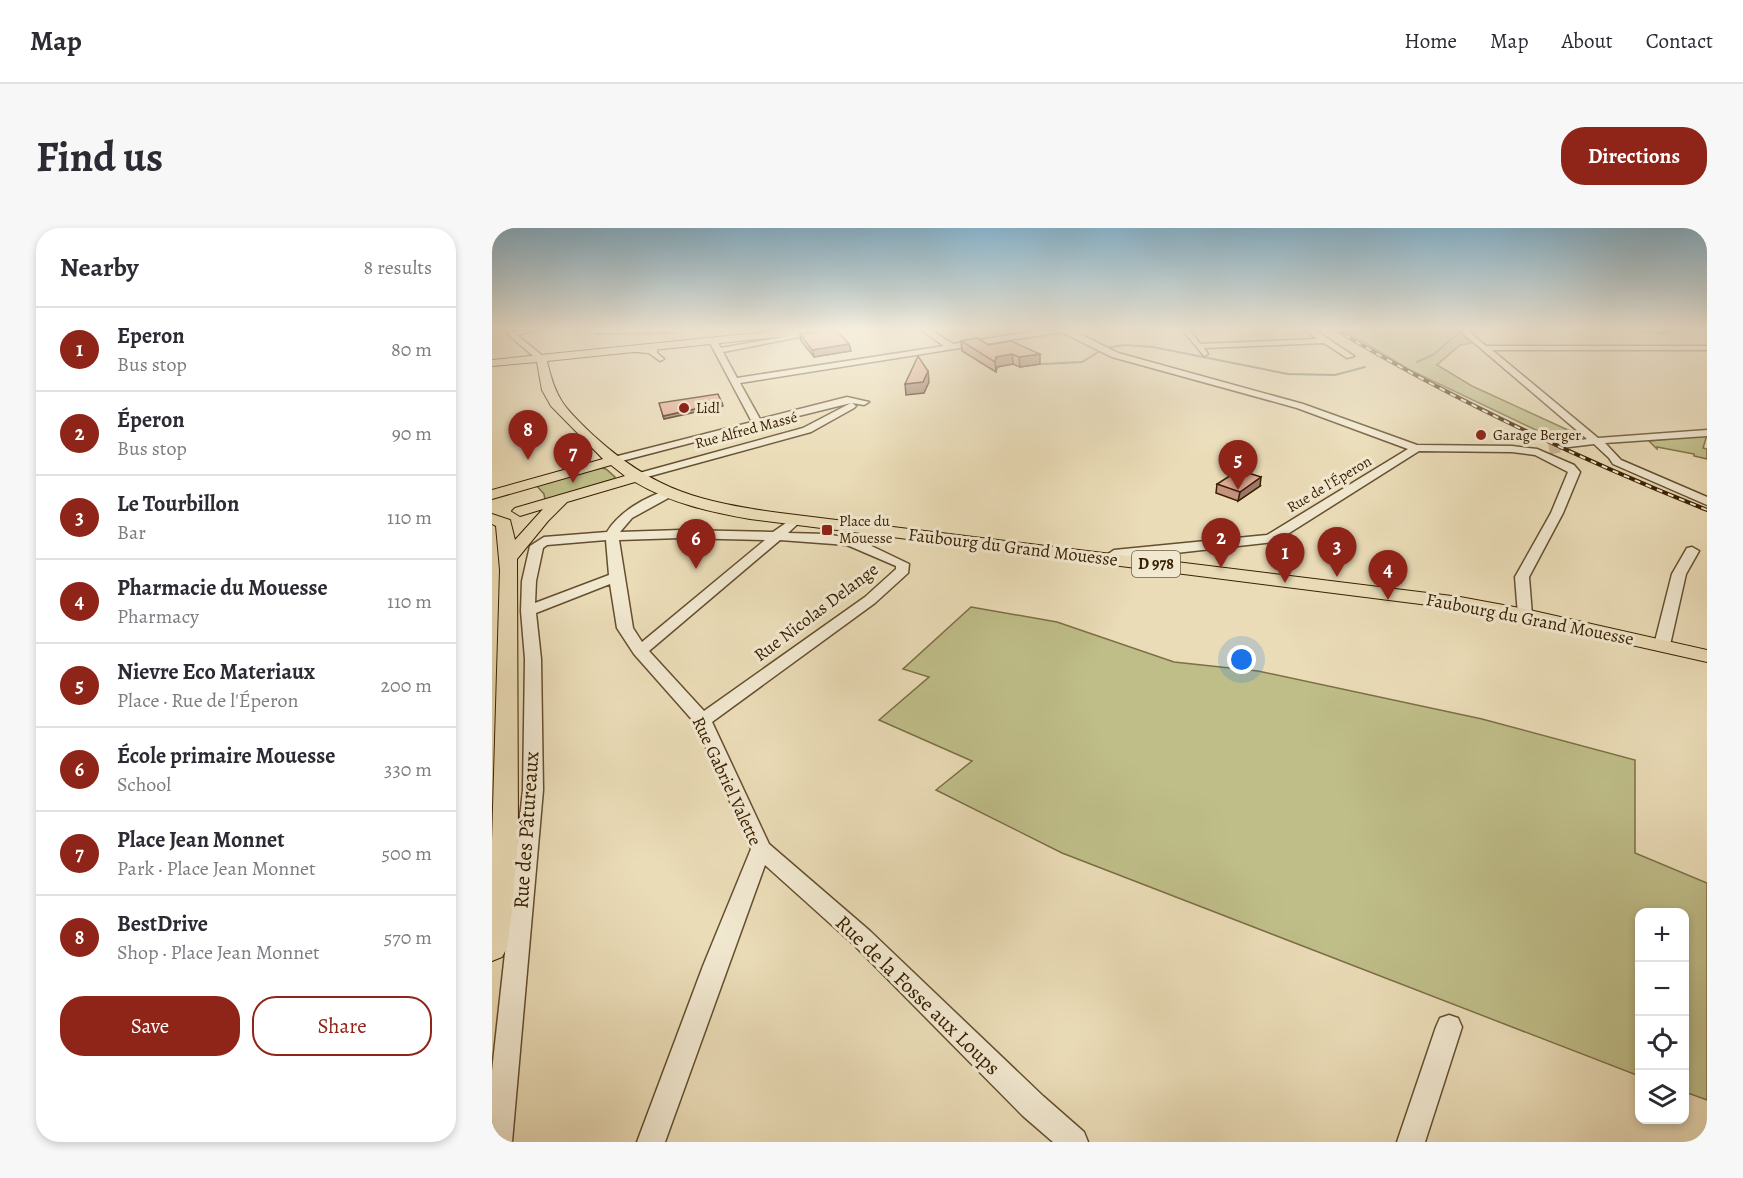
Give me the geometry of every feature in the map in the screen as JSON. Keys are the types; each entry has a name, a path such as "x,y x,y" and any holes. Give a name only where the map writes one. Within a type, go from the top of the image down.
{"main road":[{"name":"D 978","path":"544,372 548,392 560,411 614,460"},
{"path":"567,472 589,460 595,444"},
{"path":"492,495 614,460"},
{"name":"Faubourg du Grand Mouesse","path":"614,460 636,477 668,494 726,511 1109,558 1136,557 1377,591 1525,615 1707,656"},
{"path":"492,519 636,477"},
{"path":"492,495 520,491 532,495 533,502 518,511 508,550"},
{"path":"508,550 567,498"},
{"path":"492,519 504,523 508,550 508,768 504,854 492,948"}],"street":[{"path":"729,372 756,423 778,437"},
{"path":"734,381 792,372"},
{"path":"1175,372 1300,406 1416,448 1455,447 1543,451 1574,472 1557,513 1522,577 1525,615"},
{"path":"1511,372 1617,462"},
{"name":"Rue Alfred Massé","path":"636,477 807,429 862,401 847,400 756,423"},
{"path":"614,460 756,423"},
{"path":"1565,446 1595,441 1707,433"},
{"path":"1579,443 1707,501"},
{"name":"Rue de l'Éperon","path":"1136,557 1270,539 1416,448"},
{"path":"612,535 619,523 628,515 668,494"},
{"path":"640,651 796,520"},
{"path":"612,535 699,533 777,536 852,543 865,528"},
{"name":"Rue Gabriel Valette","path":"612,535 616,578 625,628 640,651 703,720 761,849 715,966 651,1142"},
{"name":"Rue des Pâtureaux","path":"498,1142 533,790 533,659 528,611 529,581 537,546 544,542 612,535"},
{"name":"Rue Nicolas Delange","path":"703,720 870,600 903,570 902,564 852,543"},
{"path":"1662,645 1679,574 1692,551"},
{"path":"528,611 616,578"},
{"name":"Rue de la Fosse aux Loups","path":"761,849 862,938 1033,1106 1074,1142"},
{"path":"1411,1142 1449,1028"}],"shaded area":[{"path":"1413,372 1448,372 1472,386 1581,436 1563,443"},
{"path":"1707,435 1703,448 1707,449 1707,459 1694,456 1694,454 1657,447 1657,449 1649,441"},
{"path":"601,468 606,469 615,477 614,479 545,500 544,494 535,484"},
{"path":"971,607 1057,622 1174,662 1258,671 1482,719 1635,760 1635,853 1707,883 1707,1100 1689,1093 1689,908 1635,908 1635,1074 1062,853 936,790 972,761 879,720 929,677 903,669"}],"building":[{"path":"911,372 928,372 923,382 905,384"},
{"name":"Lidl","path":"718,394 722,403 663,416 659,403"},
{"path":"1239,470 1261,477 1240,492 1217,484"}],"waterway":[{"path":"1276,372 1335,375 1348,372"}],"tunnel":[{"path":"1549,449 1565,446"}],"railway":[{"path":"1410,372 1564,449 1707,510"}],"place":[{"name":"Lidl","path":"684,408"},
{"name":"Garage Berger","path":"1481,435"},
{"name":"BestDrive","path":"528,460"},
{"name":"Place Jean Monnet","path":"573,483"},
{"name":"Nievre Eco Materiaux","path":"1238,490"},
{"name":"Place du Mouesse","path":"827,530"},
{"name":"Éperon","path":"1221,568"},
{"name":"École primaire Mouesse","path":"696,569"},
{"name":"Le Tourbillon","path":"1337,577"},
{"name":"Eperon","path":"1285,583"},
{"name":"Pharmacie du Mouesse","path":"1388,600"}]}
